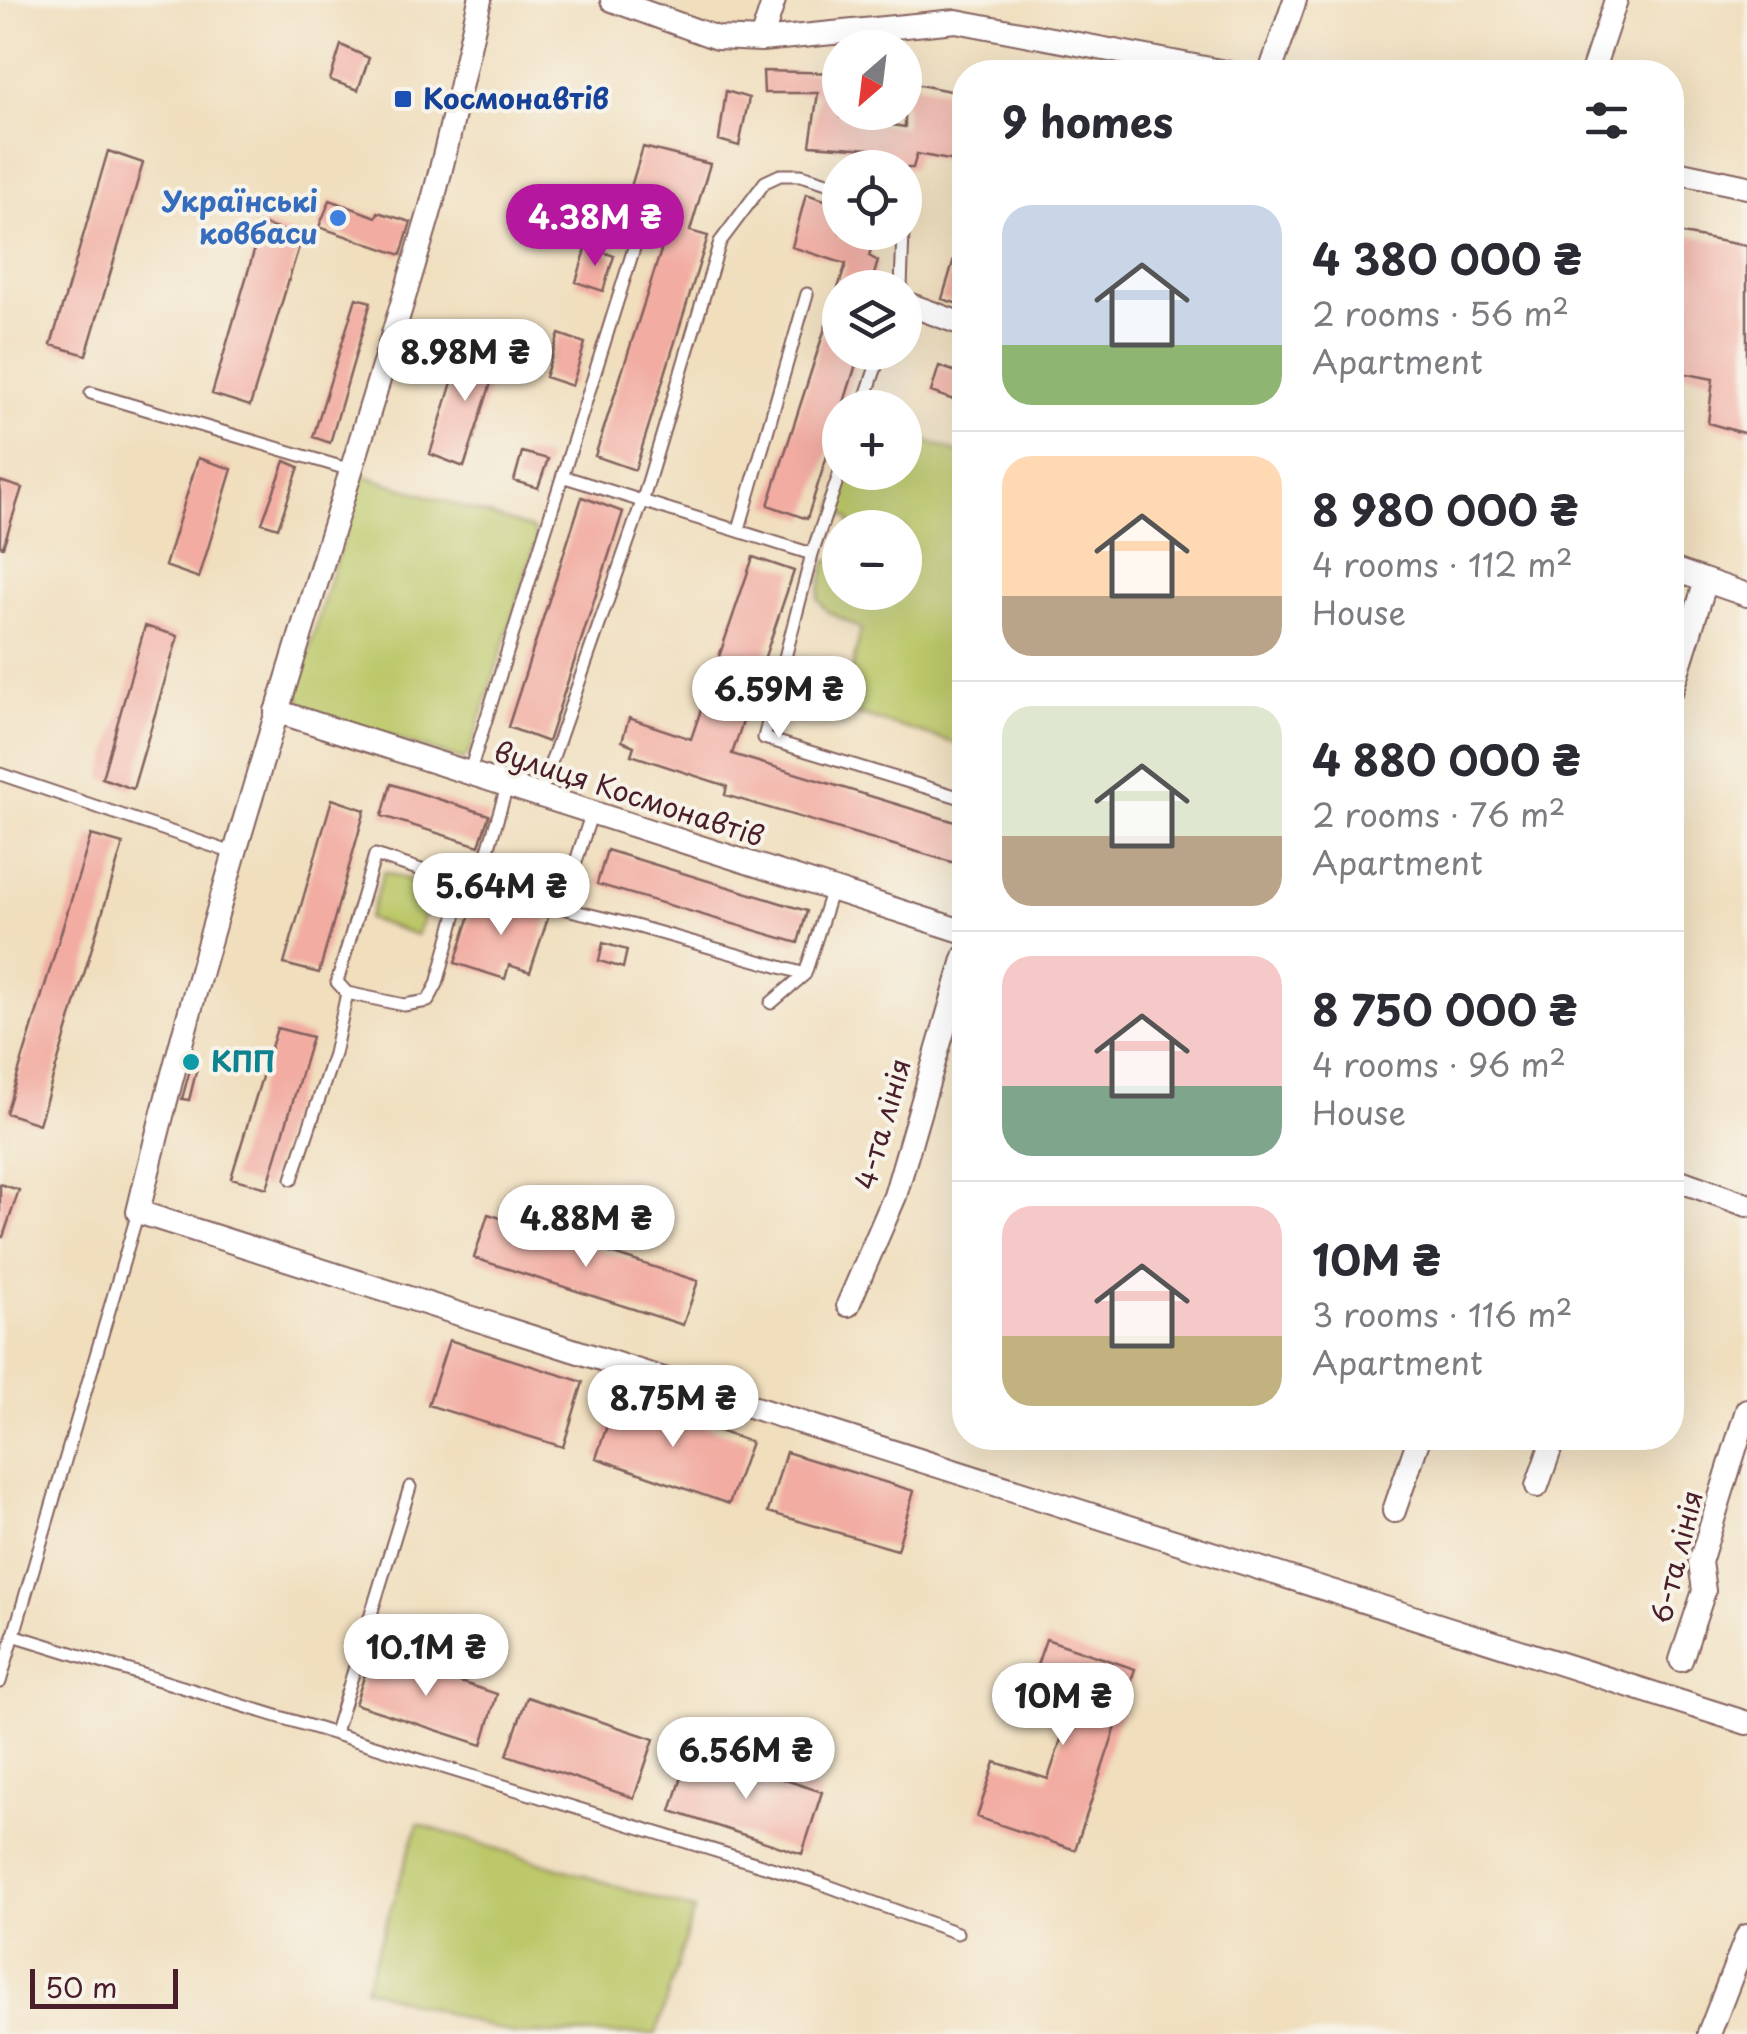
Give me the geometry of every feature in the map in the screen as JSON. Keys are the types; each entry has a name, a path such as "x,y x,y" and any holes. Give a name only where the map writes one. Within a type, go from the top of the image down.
{"street":[{"path":"480,0 430,211 276,710 178,1046 138,1212 1747,1722"},
{"path":"612,0 717,38 761,40 960,10 1175,60"},
{"path":"761,40 774,0"},
{"path":"1274,60 1294,0"},
{"path":"1596,60 1616,0"},
{"path":"1684,173 1747,186"},
{"path":"922,309 952,320"},
{"path":"1684,573 1747,595"},
{"path":"1684,650 1706,581"},
{"name":"вулиця Космонавтів","path":"276,710 952,928"},
{"name":"4-та лінія","path":"848,1304 895,1196 952,1001"},
{"path":"1684,1182 1747,1205"},
{"name":"6-та лінія","path":"1681,1660 1704,1591 1700,1562 1747,1410"},
{"path":"1394,1511 1414,1450"},
{"path":"1537,1486 1550,1450"},
{"path":"1709,2034 1747,1936"}],"lane":[{"path":"539,797 643,499 720,242 765,182 780,175 801,175 822,181"},
{"path":"469,774 639,232"},
{"path":"739,529 807,294"},
{"path":"90,393 351,470"},
{"path":"565,477 812,554"},
{"path":"834,490 812,554 764,738 952,795"},
{"path":"0,774 236,854"},
{"path":"507,787 470,885 428,1001 404,1005 347,993 337,982 374,855 470,885 805,974"},
{"path":"561,908 591,814"},
{"path":"771,1004 805,974 832,889"},
{"path":"292,1179 334,1054 347,993"},
{"path":"0,1682 138,1212"},
{"path":"336,1732 410,1487"},
{"path":"13,1635 820,1883 957,1934"}],"green space":[{"path":"922,439 952,450 952,742 843,710 861,629 826,610 922,610 922,510 834,509 840,490 922,490"},
{"path":"361,475 533,529 537,538 470,752 463,760 312,713 303,706 297,691"},
{"path":"384,872 435,888 417,935 368,919"},
{"path":"418,1824 694,1910 656,2034 513,2034 365,1988"}],"building":[{"path":"341,45 369,58 358,90 330,80"},
{"path":"763,71 822,73 822,130 922,130 922,85 952,91 952,161 922,155 922,150 810,145 818,93 764,93"},
{"path":"726,91 749,98 739,146 719,140"},
{"path":"643,147 710,164 690,231 708,236 635,470 595,456 673,213 627,200"},
{"path":"108,151 143,163 86,355 51,345"},
{"path":"806,194 822,199 822,250 871,250 869,256 878,261 875,270 844,270 846,264 792,247"},
{"path":"330,200 376,217 378,212 411,222 401,255 319,227"},
{"path":"262,224 302,237 250,406 212,394"},
{"path":"1684,234 1747,246 1747,434 1708,423 1713,379 1684,373"},
{"path":"587,246 614,256 603,291 576,282"},
{"path":"952,266 952,302 942,299"},
{"path":"356,298 371,302 330,443 313,437"},
{"path":"559,334 585,343 572,386 545,377"},
{"path":"822,338 822,370 854,370 848,390 822,390 822,472 807,519 768,505"},
{"path":"464,343 500,355 464,467 430,454"},
{"path":"939,366 952,370 952,399 931,392"},
{"path":"522,452 548,459 538,488 514,481"},
{"path":"198,458 232,469 199,578 165,566"},
{"path":"285,461 299,467 278,528 262,523"},
{"path":"0,481 22,488 3,547 0,546"},
{"path":"582,497 623,512 548,742 508,727"},
{"path":"753,557 794,571 732,754 952,821 952,862 725,795 727,786 631,755 634,746 622,741 629,718 691,739"},
{"path":"145,626 178,636 133,789 102,778"},
{"path":"391,784 489,815 479,846 382,816"},
{"path":"332,799 365,810 319,973 284,964"},
{"path":"91,835 123,844 39,1124 6,1113"},
{"path":"607,850 807,911 798,943 597,884"},
{"path":"476,896 549,915 530,972 509,965 505,979 455,963"},
{"path":"603,943 627,950 623,968 599,961"},
{"path":"277,1028 312,1037 267,1188 231,1178"},
{"path":"194,1055 200,1056 189,1100 182,1099"},
{"path":"0,1184 19,1190 3,1237 0,1237"},
{"path":"488,1214 698,1281 683,1325 474,1258"},
{"path":"449,1340 583,1382 563,1447 428,1405"},
{"path":"617,1396 751,1442 729,1504 596,1458"},
{"path":"786,1452 914,1491 897,1550 768,1512"},
{"path":"1046,1639 1135,1669 1075,1850 977,1817 995,1762 1048,1779 1071,1709 1027,1694"},
{"path":"372,1653 497,1694 482,1745 355,1704"},
{"path":"527,1697 654,1739 634,1798 507,1755"},
{"path":"691,1749 822,1792 802,1854 671,1811"}],"place":[{"name":"Космонавтів","path":"403,99"},
{"name":"Українські ковбаси","path":"338,218"},
{"name":"КПП","path":"191,1062"}]}
